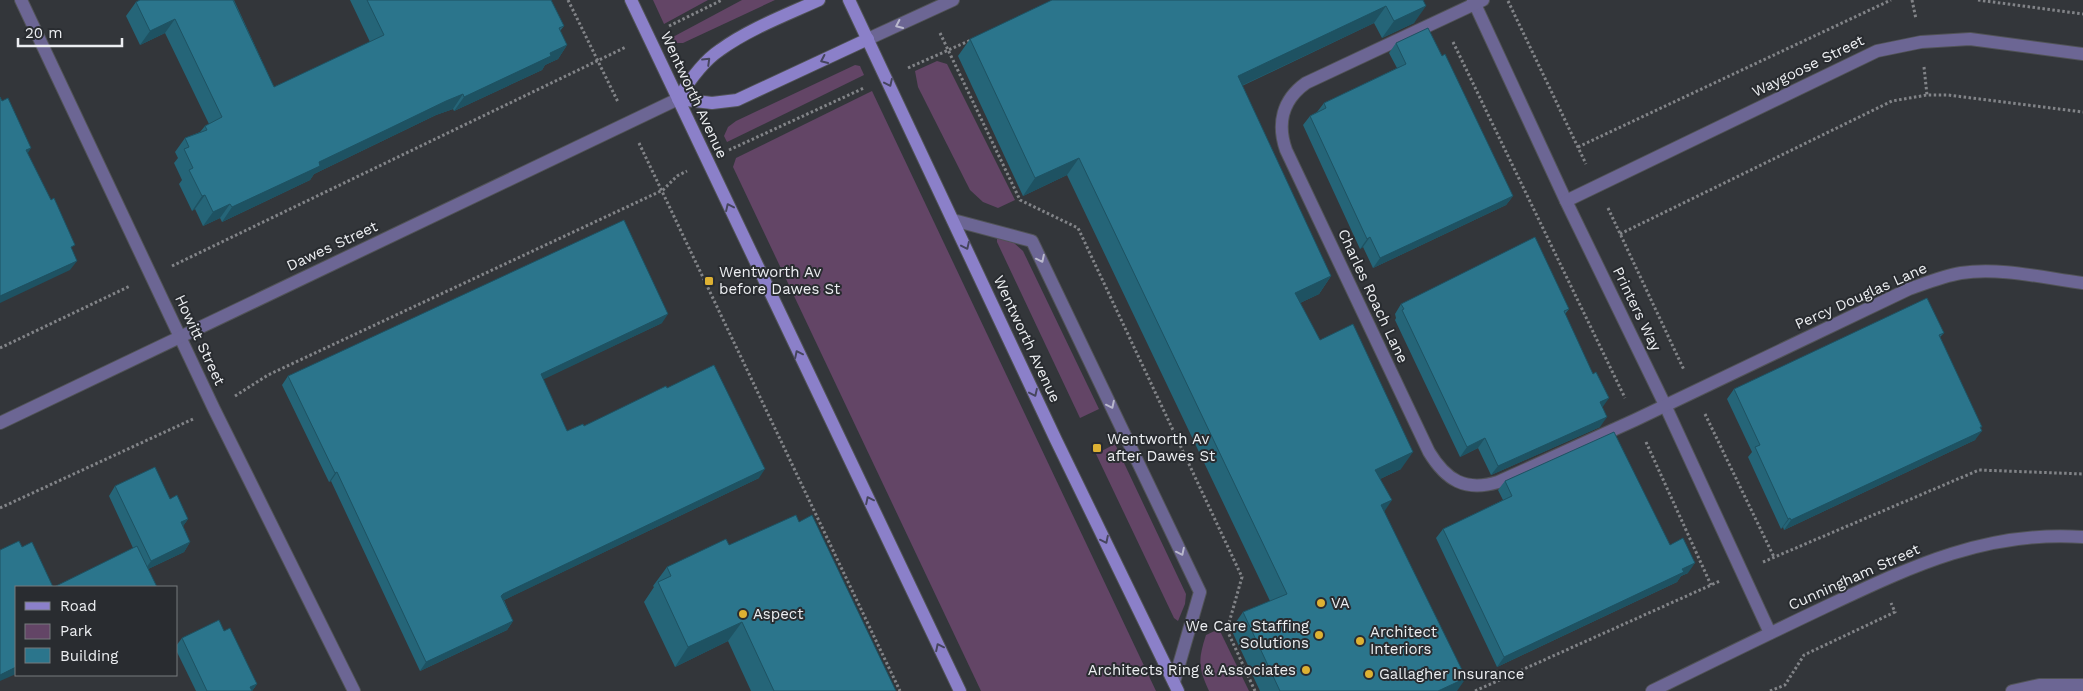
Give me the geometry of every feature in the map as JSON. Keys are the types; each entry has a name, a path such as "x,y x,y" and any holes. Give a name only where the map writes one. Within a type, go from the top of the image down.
{"main road":[{"name":"Wentworth Avenue","path":"631,0 960,691"},
{"path":"819,0 740,37 718,50 691,78 678,99 712,103 736,100 868,40"},
{"name":"Wentworth Avenue","path":"849,0 1056,440 1176,686"}],"street":[{"name":"Howitt Street","path":"21,0 214,409 354,691"},
{"path":"868,40 954,0"},
{"name":"Charles Roach Lane","path":"1477,1 1306,83 1294,92 1288,100 1283,113 1281,127 1286,150 1429,452 1441,470 1450,478 1467,485 1486,485 1508,478 1665,405"},
{"name":"Printers Way","path":"1477,1 1566,201 1665,405 1770,633"},
{"name":"Waygoose Street","path":"1566,201 1877,51 1921,42 1970,39 2083,54"},
{"name":"Dawes Street","path":"0,423 678,99"},
{"path":"953,220 1032,241 1200,592 1176,686"},
{"name":"Percy Douglas Lane","path":"1665,405 1909,289 1938,278 1961,273 1981,272 2083,283"},
{"name":"Cunningham Street","path":"1652,691 1881,581 1945,554 1977,546 2043,537 2083,537"},
{"path":"2012,691 2053,684 2083,685"}],"path":[{"path":"0,348 597,62 568,0"},
{"path":"1508,0 1774,557"},
{"path":"1578,147 1891,0"},
{"path":"1978,0 2083,14"},
{"path":"1442,19 1636,420 1712,585"},
{"path":"0,508 214,409 268,375 663,190 677,176 707,160 973,39"},
{"path":"948,50 1020,200 1078,228 1242,577 1227,630 1255,691"},
{"path":"1620,234 1892,101 1927,95 1948,95 2083,112"},
{"path":"663,190 900,691"},
{"path":"1474,691 1742,571 1979,470 2083,474"},
{"path":"1770,691 1785,685 1804,655 1895,612 1881,581"}],"green space":[{"path":"653,0 708,0 664,24"},
{"path":"742,0 775,0 683,43 677,43 671,38"},
{"path":"937,61 947,64 1015,200 998,208 983,202 970,190 918,87 915,71"},
{"path":"855,65 860,66 864,75 727,142 724,136 728,127 736,121"},
{"path":"872,91 1156,691 981,691 733,167 736,158"},
{"path":"997,238 1014,243 1023,251 1099,409 1080,418 997,242"},
{"path":"1115,444 1186,594 1185,604 1178,621 1174,618 1096,454"},
{"path":"1219,629 1249,691 1209,691 1200,663 1206,635"}],"building":[{"path":"140,0 233,0 274,87 384,35 367,0 551,0 564,26 559,28 567,45 550,53 551,56 464,97 463,94 446,101 319,162 320,166 232,207 230,204 213,212 205,195 202,196 189,170 193,168 184,149 189,147 185,138 207,130 205,126 222,117 175,19 150,31 136,2"},
{"path":"1052,0 1423,0 1426,6 1394,21 1386,6 1238,76 1331,276 1295,293 1320,340 1353,324 1413,452 1375,470 1392,500 1381,505 1466,678 1438,691 1280,691 1243,612 1287,594 1079,158 1035,178 970,39"},
{"path":"1428,28 1442,56 1445,54 1513,196 1380,258 1370,237 1367,239 1310,116 1326,108 1324,103 1406,64 1396,43"},
{"path":"0,97 2,101 8,98 31,148 26,150 51,200 54,198 75,245 71,247 77,261 0,296"},
{"path":"624,220 668,314 541,374 567,431 583,424 584,426 714,365 765,469 503,594 501,596 513,621 426,662 337,472 335,473 288,376"},
{"path":"1535,237 1569,309 1564,311 1593,374 1596,372 1609,398 1600,402 1607,417 1498,466 1485,438 1467,447 1402,310 1404,309 1401,304"},
{"path":"1927,298 1944,333 1939,335 1982,427 1980,427 1982,431 1791,520 1790,518 1788,519 1755,447 1760,445 1734,389"},
{"path":"1614,432 1670,545 1683,538 1695,563 1682,569 1684,572 1504,657 1443,529 1512,496 1505,481"},
{"path":"155,467 170,499 177,495 188,519 181,522 190,542 151,561 115,486"},
{"name":"Aspect","path":"796,515 799,522 812,515 896,691 774,691 742,622 688,647 658,582 671,576 667,567 726,539 729,545"},
{"path":"19,541 22,547 32,542 53,586 15,586 15,668 0,675 0,550"},
{"path":"137,546 157,586 56,586"},
{"path":"219,620 224,631 230,628 257,684 250,687 252,691 207,691 182,638"}],"place":[{"name":"Wentworth Av before Dawes St","path":"709,281"},
{"name":"Wentworth Av after Dawes St","path":"1097,448"},
{"name":"VA","path":"1321,603"},
{"name":"Aspect","path":"743,614"},
{"name":"We Care Staffing Solutions","path":"1319,635"},
{"name":"Architect Interiors","path":"1360,641"},
{"name":"Architects Ring & Associates","path":"1306,670"},
{"name":"Gallagher Insurance","path":"1369,674"}]}
